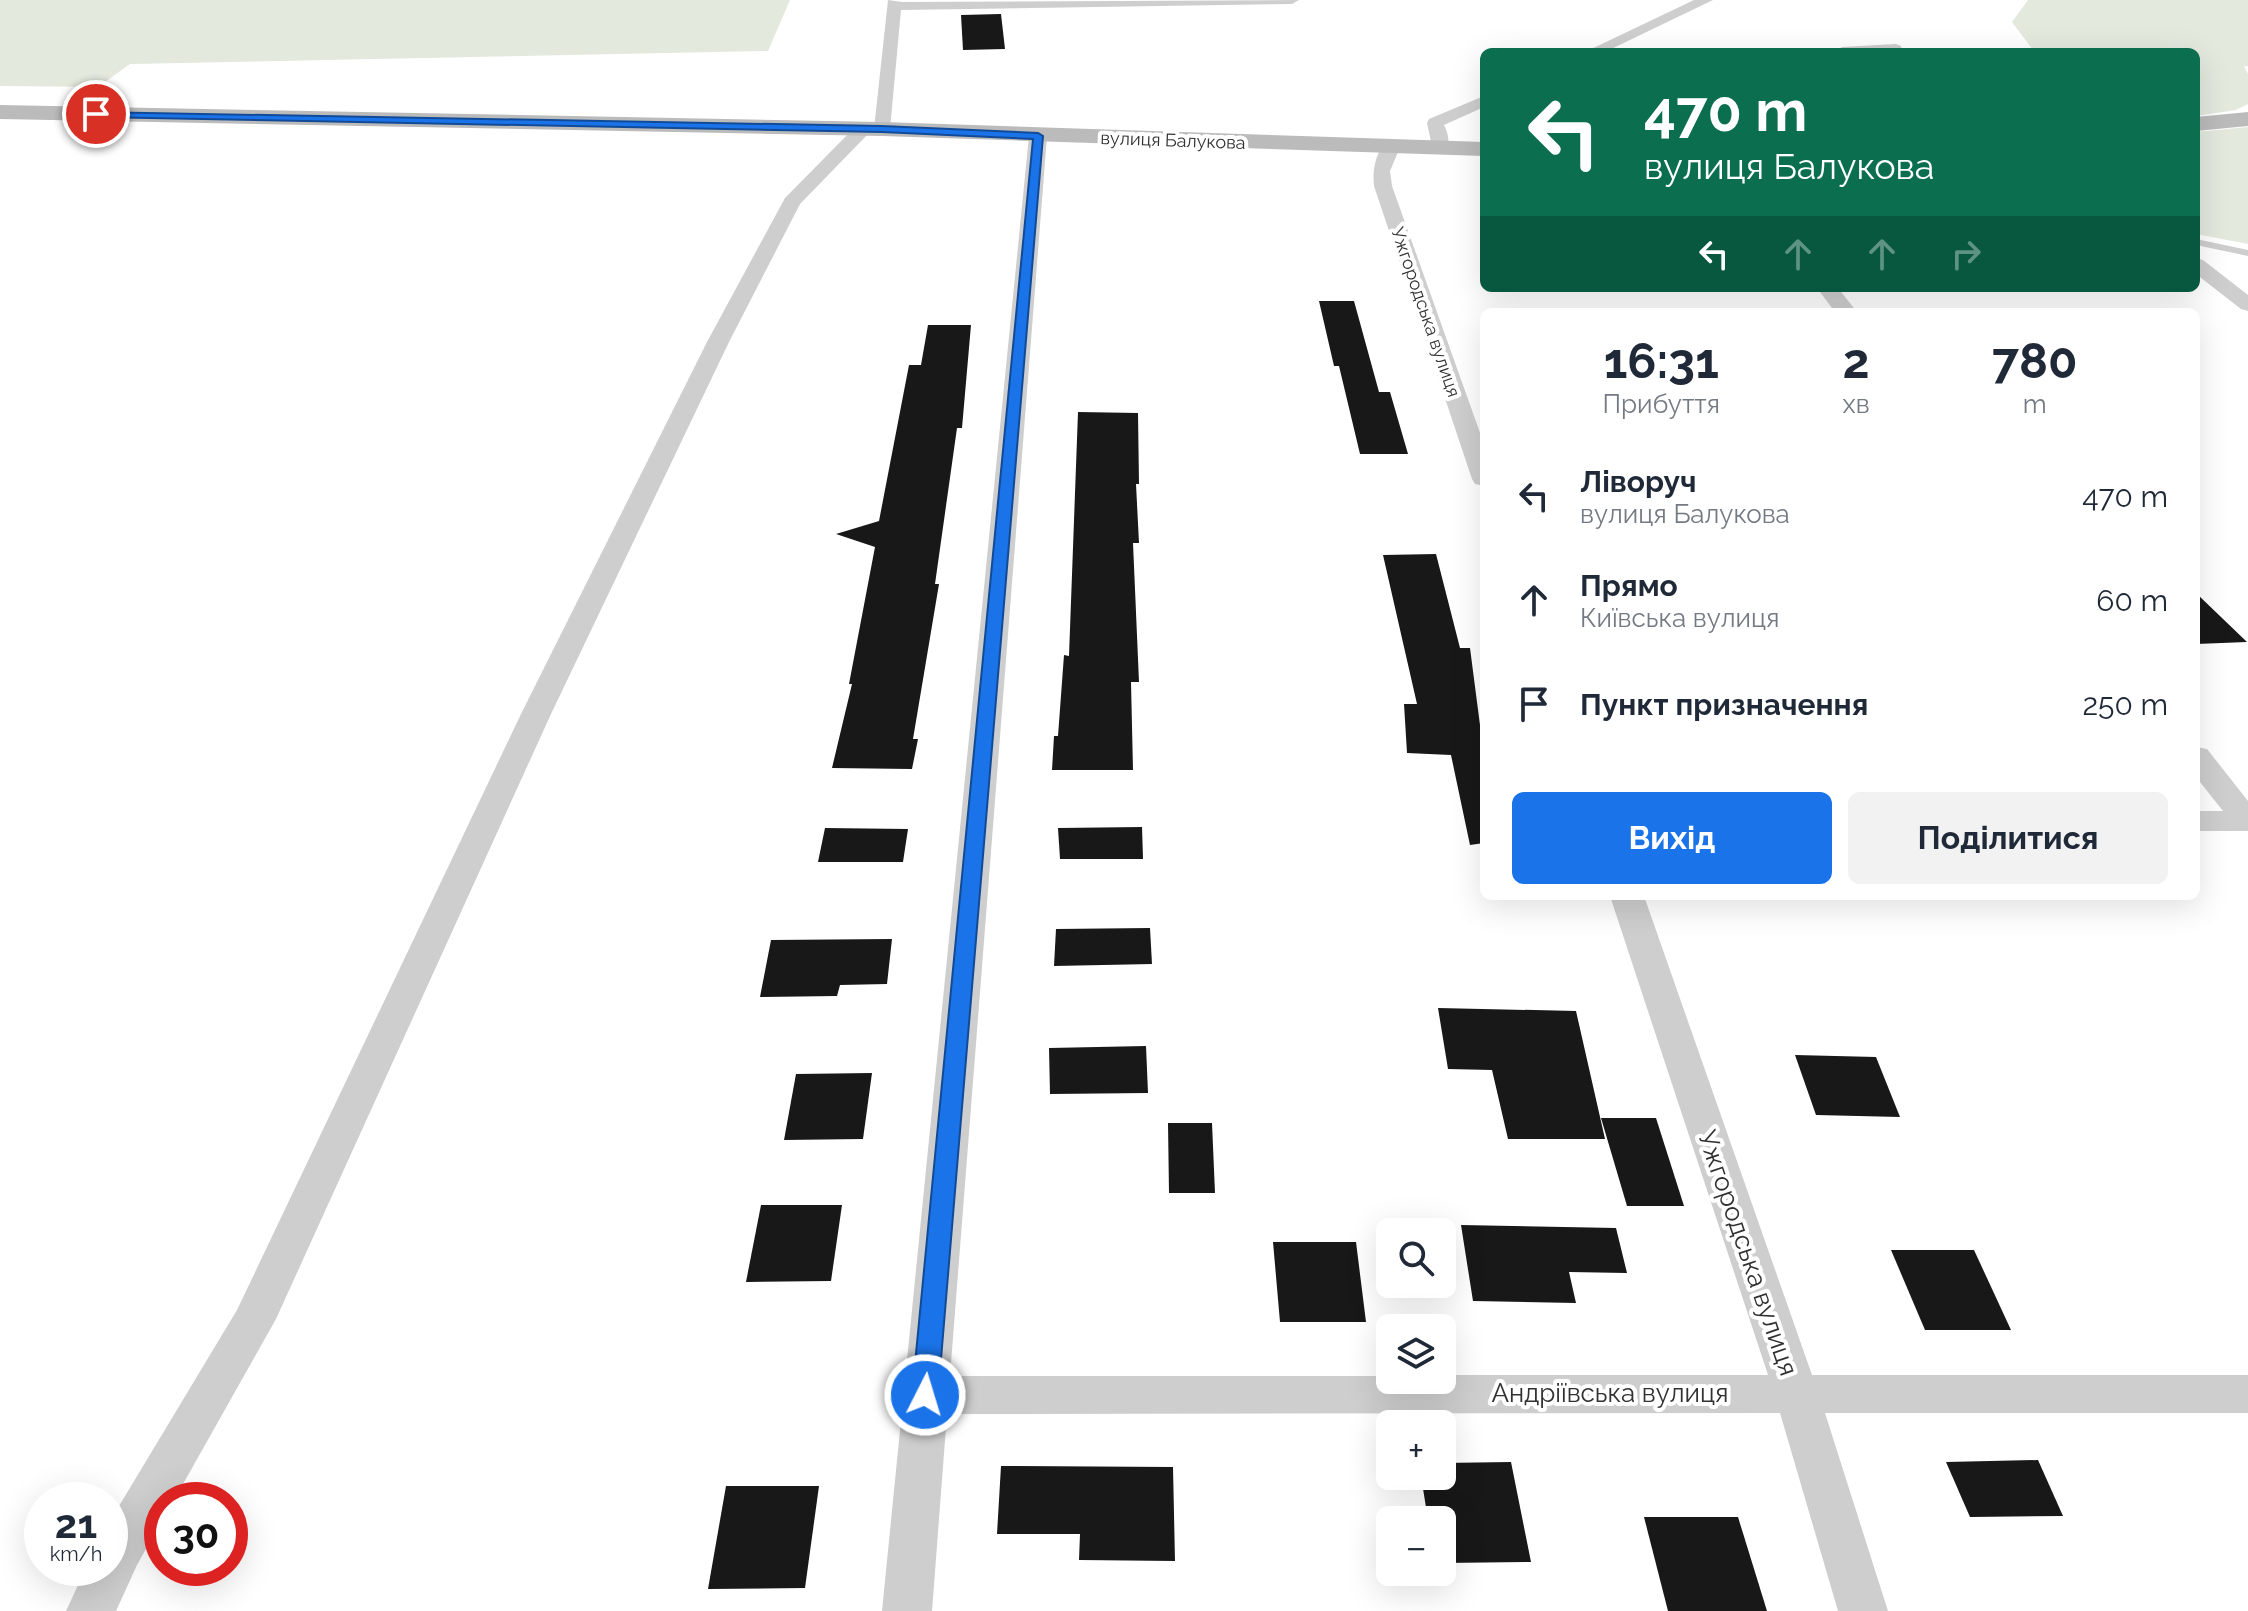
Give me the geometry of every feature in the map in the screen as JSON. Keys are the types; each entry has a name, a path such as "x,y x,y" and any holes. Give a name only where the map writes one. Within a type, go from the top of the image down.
{"main road":[{"name":"вулиця Балукова","path":"0,112 872,129 1480,149"},
{"path":"2200,124 2248,119"}],"street":[{"path":"91,1611 119,1550 254,1319 536,714 718,342 792,202 872,129 894,3 1292,0"},
{"path":"1602,48 1706,0"},
{"path":"1439,147 1440,134 1435,123 1480,103"},
{"path":"907,1611 1038,136"},
{"name":"Ужгородська вулиця","path":"1392,145 1381,171 1383,186 1480,467"},
{"path":"2200,267 2248,305"},
{"path":"1830,292 1843,308"},
{"path":"2200,761 2248,821"},
{"path":"2200,821 2248,821"},
{"name":"Ужгородська вулиця","path":"1628,900 1796,1393 1863,1611"},
{"name":"Андріївська вулиця","path":"925,1395 2248,1394"}],"lane":[{"path":"2200,243 2248,253"}],"shaded area":[{"path":"0,0 790,0 768,51 130,64 98,87 0,86"},
{"path":"2028,0 2248,0 2248,66 2244,66 2248,74 2248,104 2236,110 2200,115 2200,48 2032,48 2012,22"},
{"path":"2248,127 2248,244 2200,235 2200,132"}],"building":[{"path":"1001,14 1005,49 963,50 961,15"},
{"path":"1319,301 1354,301 1379,392 1390,392 1408,454 1360,454 1339,366 1334,366"},
{"path":"928,325 971,325 962,428 957,428 935,584 939,584 913,739 918,739 912,769 832,768 852,684 849,684 875,547 836,534 879,521 909,365 921,365"},
{"path":"1078,412 1138,413 1139,484 1136,484 1139,543 1133,543 1139,682 1131,682 1133,770 1052,770 1054,736 1058,736 1064,655 1069,656"},
{"path":"1436,554 1460,648 1470,648 1480,725 1480,844 1470,845 1451,755 1407,753 1404,704 1417,704 1383,555"},
{"path":"2200,597 2247,642 2200,644"},
{"path":"1142,827 1143,859 1060,859 1058,828"},
{"path":"825,828 908,829 903,862 818,862"},
{"path":"1150,928 1152,964 1054,966 1056,929"},
{"path":"892,939 887,984 840,985 837,996 760,997 771,940"},
{"path":"1438,1008 1576,1011 1605,1139 1508,1139 1492,1070 1448,1069"},
{"path":"1146,1046 1148,1093 1050,1094 1049,1048"},
{"path":"1795,1055 1876,1057 1900,1117 1816,1115"},
{"path":"872,1073 863,1139 784,1140 796,1074"},
{"path":"1601,1118 1656,1118 1684,1206 1627,1206"},
{"path":"1168,1123 1212,1123 1215,1193 1169,1193"},
{"path":"761,1205 842,1205 831,1281 746,1282"},
{"path":"1461,1225 1616,1228 1627,1273 1569,1272 1576,1303 1473,1301"},
{"path":"1273,1242 1356,1242 1366,1322 1280,1322"},
{"path":"1891,1250 1974,1250 2011,1330 1925,1330"},
{"path":"2038,1460 2063,1516 1970,1517 1946,1462"},
{"path":"1511,1462 1531,1562 1456,1563 1456,1506 1426,1506 1423,1490 1456,1490 1456,1463"},
{"path":"1001,1466 1173,1467 1175,1561 1079,1560 1080,1534 997,1534"},
{"path":"726,1486 819,1486 805,1588 708,1589"},
{"path":"1644,1517 1738,1517 1767,1611 1668,1611"}],"route":[{"path":"96,114 882,129 1038,136 925,1395"}]}
